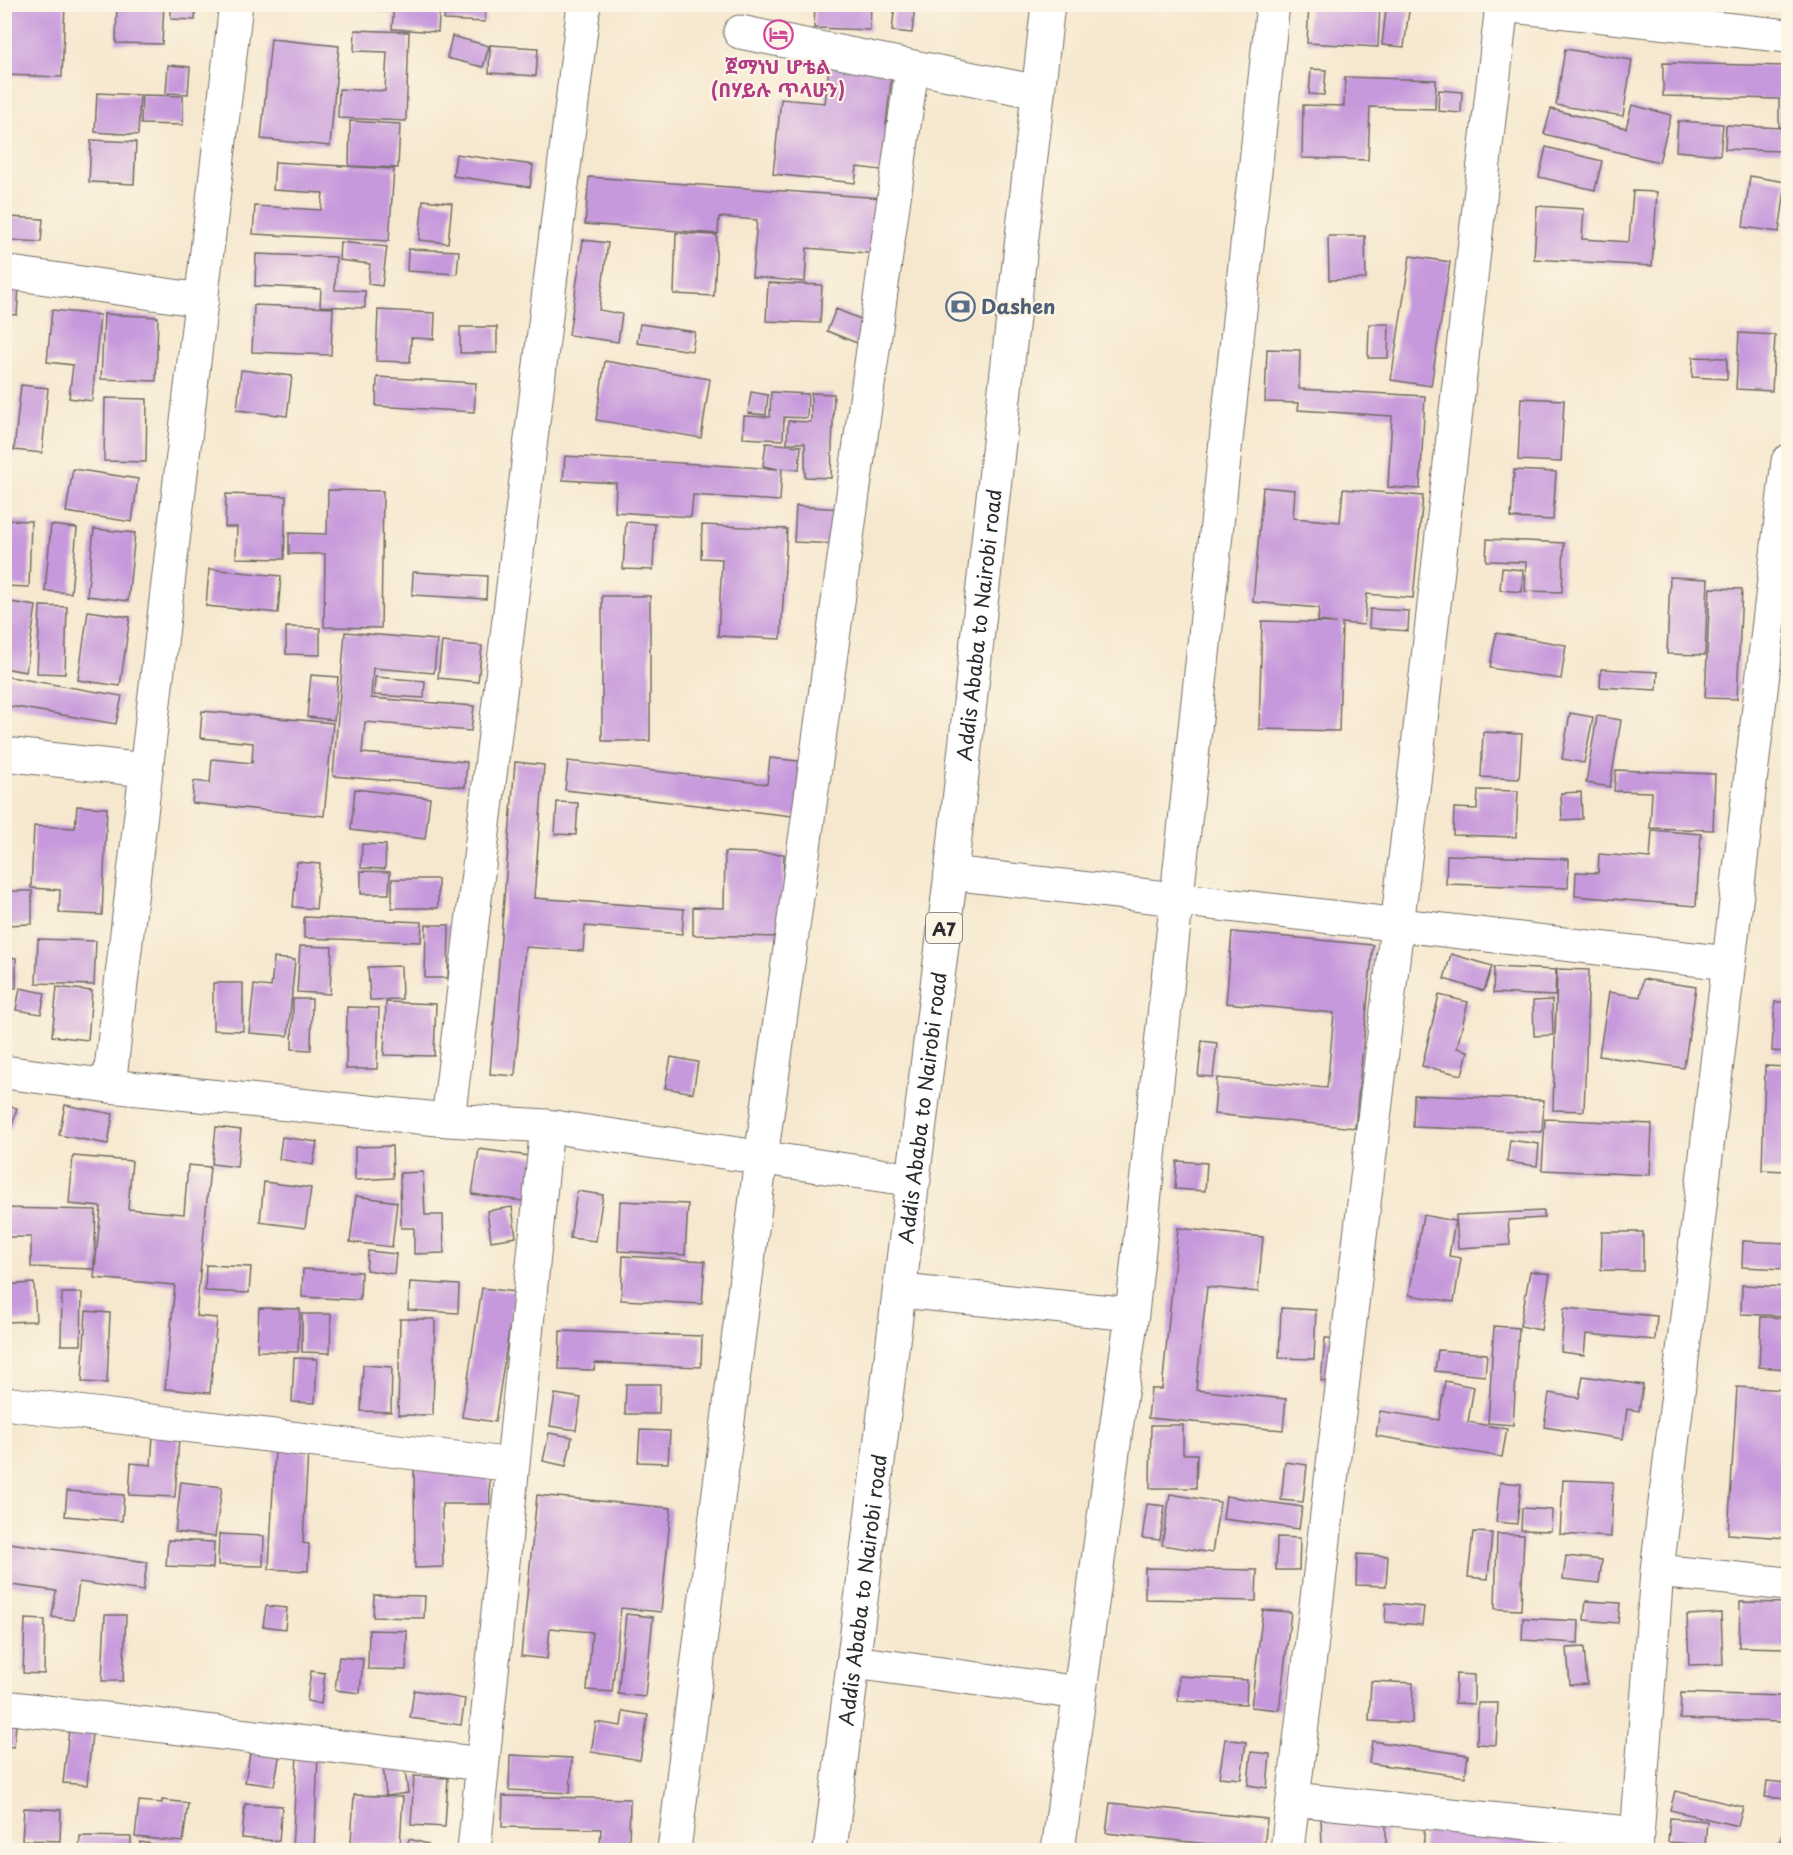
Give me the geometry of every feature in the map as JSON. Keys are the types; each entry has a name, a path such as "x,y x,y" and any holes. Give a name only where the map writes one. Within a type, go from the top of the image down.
{"main road":[{"path":"110,1086 236,4"},
{"path":"448,1120 584,4"},
{"name":"Addis Ababa to Nairobi road","path":"831,1851 951,873 1048,4"},
{"path":"1058,1851 1132,1314 1179,899 1273,4"},
{"path":"1287,1851 1398,925 1502,5 1788,36"},
{"path":"740,32 1038,92"},
{"path":"674,1851 760,1158 912,68"},
{"path":"4,272 202,300"},
{"path":"1293,1798 1637,1842 1656,1571 1728,963 1786,513 1788,461"},
{"path":"4,754 145,770"},
{"path":"951,873 1728,963"},
{"path":"4,1072 110,1086 448,1120 547,1126 914,1180"},
{"path":"474,1851 547,1126"},
{"path":"901,1291 1132,1314"},
{"path":"4,1403 513,1464"},
{"path":"1656,1571 1788,1584"},
{"path":"854,1662 1080,1693"},
{"path":"4,1707 482,1764"}],"building":[{"path":"4,4 65,4 62,77 4,75"},
{"path":"117,4 164,4 162,44 116,43"},
{"path":"171,4 196,4 195,20 171,19"},
{"path":"347,4 388,4 387,12"},
{"path":"394,4 440,4 438,32 392,29"},
{"path":"445,4 486,4 485,22 444,20"},
{"path":"815,4 871,4 870,30 814,28"},
{"path":"895,4 915,4 912,33 892,31"},
{"path":"1309,4 1380,5 1378,47 1307,43"},
{"path":"1386,9 1409,11 1404,47 1382,45"},
{"path":"355,30 409,32 406,121 338,118 339,89 385,91 387,52 354,51"},
{"path":"452,36 489,46 483,67 447,58"},
{"path":"271,39 339,46 330,146 261,139"},
{"path":"490,45 538,48 536,76 489,73"},
{"path":"1565,49 1632,60 1623,116 1556,105"},
{"path":"1663,63 1788,66 1788,127 1779,127 1779,99 1663,96"},
{"path":"168,65 190,67 188,94 166,93"},
{"path":"829,66 892,72 886,124 894,125 889,171 857,167 855,183 773,174 781,99 825,103"},
{"path":"1311,69 1326,70 1324,95 1309,94"},
{"path":"1345,77 1436,80 1435,109 1370,107 1368,160 1302,158 1303,105 1344,106"},
{"path":"1439,90 1462,92 1461,113 1438,111"},
{"path":"97,93 140,95 138,135 95,132"},
{"path":"142,95 183,96 183,125 141,124"},
{"path":"1632,105 1671,115 1659,162 1544,134 1551,109 1626,128"},
{"path":"350,121 400,124 398,168 349,166"},
{"path":"1678,121 1723,124 1720,155 1676,151"},
{"path":"1726,125 1781,128 1780,151 1725,149"},
{"path":"91,140 136,142 134,184 89,182"},
{"path":"1546,147 1602,161 1595,190 1539,177"},
{"path":"456,154 533,165 530,187 453,176"},
{"path":"275,162 394,169 389,241 253,234 255,206 321,210 323,193 273,190"},
{"path":"1750,176 1786,182 1779,232 1743,227"},
{"path":"589,177 882,198 878,254 807,248 805,282 752,277 757,220 719,217 718,234 585,224"},
{"path":"1633,191 1657,192 1652,266 1534,259 1537,206 1584,209 1582,239 1629,242"},
{"path":"423,200 452,203 448,243 419,240"},
{"path":"10,217 43,219 41,242 9,240"},
{"path":"676,233 717,235 714,296 674,294"},
{"path":"1328,236 1365,236 1366,279 1329,280"},
{"path":"583,240 608,243 599,310 622,314 618,342 569,335"},
{"path":"340,242 387,247 382,286 368,284 370,264 339,260"},
{"path":"408,249 459,251 457,274 407,271"},
{"path":"256,254 336,257 335,290 365,291 365,308 320,306 321,289 255,286"},
{"path":"1410,256 1450,262 1431,386 1391,380"},
{"path":"768,283 822,285 820,323 766,321"},
{"path":"4,286 19,287 17,315 4,314"},
{"path":"254,305 333,308 331,355 252,352"},
{"path":"836,309 865,321 857,343 827,331"},
{"path":"52,310 100,315 92,401 69,398 73,365 47,362"},
{"path":"378,310 435,313 434,339 411,338 410,362 376,361"},
{"path":"104,314 158,317 156,381 101,379"},
{"path":"640,324 695,332 692,351 637,343"},
{"path":"1369,324 1389,324 1388,358 1368,358"},
{"path":"460,327 497,327 497,353 460,353"},
{"path":"1739,333 1775,335 1772,391 1736,389"},
{"path":"1267,349 1300,350 1299,389 1425,396 1420,489 1388,487 1392,416 1298,410 1299,403 1265,402"},
{"path":"1693,357 1727,358 1727,379 1692,377"},
{"path":"605,361 710,379 701,438 596,420"},
{"path":"241,370 292,376 287,416 237,410"},
{"path":"377,377 476,383 474,412 376,406"},
{"path":"21,385 48,388 42,453 14,450"},
{"path":"751,392 768,395 766,415 748,413"},
{"path":"771,392 808,394 807,418 784,417 783,440 743,438 744,416 770,417"},
{"path":"811,393 834,394 831,478 805,477 805,443 787,443 788,421 811,422"},
{"path":"105,398 147,399 146,462 104,461"},
{"path":"1521,398 1564,400 1561,462 1518,460"},
{"path":"766,443 801,446 799,470 782,468 780,501 693,495 691,517 615,512 616,483 563,480 565,456 778,469 763,466"},
{"path":"73,469 138,479 132,522 66,512"},
{"path":"1514,470 1556,472 1553,520 1511,518"},
{"path":"1263,487 1295,490 1293,518 1340,522 1343,489 1423,496 1413,598 1367,594 1364,625 1342,623 1339,731 1259,729 1262,621 1336,623 1318,621 1319,608 1253,602"},
{"path":"328,490 383,491 381,628 324,627 325,554 289,554 289,533 327,534"},
{"path":"226,494 286,496 284,559 236,558 237,527 225,527"},
{"path":"796,506 841,509 839,544 794,542"},
{"path":"6,520 31,521 29,587 4,586"},
{"path":"626,522 655,524 653,570 623,569"},
{"path":"51,525 77,528 71,593 45,591"},
{"path":"702,525 787,529 781,639 718,636 722,559 701,558"},
{"path":"94,529 135,533 128,601 87,596"},
{"path":"1487,539 1564,543 1562,592 1525,591 1526,562 1486,561"},
{"path":"1502,568 1523,570 1522,592 1500,590"},
{"path":"209,569 281,576 278,613 206,606"},
{"path":"413,572 487,576 486,599 412,595"},
{"path":"1670,577 1708,579 1705,655 1667,654"},
{"path":"1710,588 1742,589 1737,699 1705,698"},
{"path":"602,596 650,596 650,741 602,741"},
{"path":"4,601 36,606 26,672 4,668"},
{"path":"40,606 67,607 65,674 37,673"},
{"path":"1370,609 1409,611 1408,631 1369,628"},
{"path":"88,611 130,617 120,686 78,680"},
{"path":"286,627 320,628 320,655 286,654"},
{"path":"345,632 437,640 434,673 373,668 371,698 474,706 471,731 365,722 362,753 467,762 465,787 333,776"},
{"path":"1496,633 1566,645 1561,679 1490,668"},
{"path":"442,642 482,646 478,682 438,678"},
{"path":"1601,669 1658,672 1657,690 1600,687"},
{"path":"311,675 338,677 334,720 307,717"},
{"path":"4,676 122,696 116,724 4,705"},
{"path":"375,677 425,681 424,698 374,695"},
{"path":"202,711 333,723 324,816 192,803 194,781 210,783 212,759 252,763 253,743 200,738"},
{"path":"1570,713 1593,717 1584,763 1562,759"},
{"path":"1597,716 1621,720 1610,787 1586,783"},
{"path":"1483,732 1522,734 1519,779 1481,777"},
{"path":"770,758 807,762 801,817 565,790 568,761 767,784"},
{"path":"515,762 544,765 534,898 684,909 682,934 585,926 583,951 525,947 515,1076 490,1074"},
{"path":"1616,770 1715,774 1713,830 1650,828 1652,792 1614,791"},
{"path":"355,789 430,798 425,839 351,830"},
{"path":"1478,790 1518,791 1516,837 1453,835 1454,808 1477,809"},
{"path":"1581,792 1582,819 1562,820 1561,793"},
{"path":"557,802 578,803 576,835 555,834"},
{"path":"77,806 107,808 102,915 59,913 60,890 31,888 34,826 75,828"},
{"path":"1652,830 1701,834 1696,906 1575,896 1576,872 1598,873 1599,854 1650,858"},
{"path":"362,844 386,845 385,869 361,868"},
{"path":"725,852 784,854 781,937 693,935 693,907 724,908"},
{"path":"1447,855 1569,859 1568,888 1446,884"},
{"path":"297,862 320,864 316,909 293,907"},
{"path":"361,871 390,872 389,894 361,894"},
{"path":"392,879 438,879 438,908 392,908"},
{"path":"4,891 32,891 32,924 4,925"},
{"path":"304,917 422,922 421,942 304,938"},
{"path":"426,925 449,925 448,978 425,978"},
{"path":"1232,932 1373,945 1355,1128 1214,1114 1217,1078 1327,1088 1334,1013 1226,1003"},
{"path":"38,939 96,941 94,985 36,983"},
{"path":"300,946 332,947 330,994 297,992"},
{"path":"1451,954 1492,966 1484,991 1444,979"},
{"path":"4,957 16,958 16,988 4,987"},
{"path":"274,958 295,960 288,1036 249,1033 254,985 271,987"},
{"path":"401,966 402,999 370,1000 368,967"},
{"path":"1494,967 1556,970 1555,996 1493,993"},
{"path":"1557,969 1589,970 1584,1111 1553,1110"},
{"path":"1643,979 1696,987 1684,1068 1599,1056 1609,992 1640,997"},
{"path":"213,983 243,983 243,1031 213,1030"},
{"path":"57,987 92,991 88,1040 52,1036"},
{"path":"20,988 45,993 41,1014 16,1010"},
{"path":"1439,995 1468,1002 1457,1048 1468,1051 1462,1075 1422,1066"},
{"path":"293,999 312,999 311,1050 292,1049"},
{"path":"1552,1000 1553,1035 1534,1036 1533,1001"},
{"path":"386,1002 436,1004 434,1056 384,1055"},
{"path":"1775,1002 1788,1002 1788,1052 1772,1051"},
{"path":"347,1007 379,1008 377,1069 346,1069"},
{"path":"1202,1041 1217,1043 1213,1077 1198,1076"},
{"path":"671,1057 698,1062 693,1093 665,1088"},
{"path":"1765,1066 1788,1067 1788,1171 1762,1170"},
{"path":"1414,1095 1544,1100 1542,1132 1413,1127"},
{"path":"4,1105 17,1108 11,1129 4,1127"},
{"path":"65,1105 113,1114 108,1144 59,1135"},
{"path":"1545,1119 1652,1124 1650,1175 1542,1170"},
{"path":"216,1127 241,1130 237,1167 212,1164"},
{"path":"282,1137 317,1142 313,1165 279,1159"},
{"path":"1510,1140 1539,1144 1537,1166 1507,1162"},
{"path":"392,1146 393,1178 355,1180 355,1147"},
{"path":"479,1149 536,1157 529,1202 472,1194"},
{"path":"73,1156 132,1161 128,1209 184,1214 188,1165 210,1167 196,1316 217,1318 210,1393 165,1389 175,1285 94,1278 101,1207 69,1204"},
{"path":"1177,1161 1207,1163 1205,1191 1175,1189"},
{"path":"423,1172 425,1215 443,1215 444,1253 414,1254 414,1228 401,1228 400,1173"},
{"path":"264,1182 311,1188 305,1228 260,1222"},
{"path":"577,1191 603,1195 596,1241 570,1238"},
{"path":"356,1196 397,1202 392,1247 350,1242"},
{"path":"620,1201 688,1204 685,1255 618,1251"},
{"path":"512,1207 516,1237 491,1241 487,1211"},
{"path":"4,1208 96,1210 94,1269 31,1267 31,1237 4,1237"},
{"path":"1544,1211 1544,1218 1508,1220 1510,1245 1458,1248 1456,1215"},
{"path":"1423,1215 1455,1221 1449,1256 1461,1258 1454,1302 1409,1295"},
{"path":"1178,1228 1263,1237 1258,1292 1207,1287 1196,1390 1286,1399 1283,1430 1148,1418 1151,1389 1162,1389"},
{"path":"1602,1232 1643,1232 1643,1271 1601,1270"},
{"path":"1743,1241 1788,1243 1788,1269 1742,1267"},
{"path":"368,1251 396,1254 394,1274 366,1270"},
{"path":"623,1256 705,1261 702,1304 621,1300"},
{"path":"206,1265 251,1267 249,1293 205,1291"},
{"path":"303,1269 361,1272 360,1300 302,1297"},
{"path":"1530,1271 1550,1274 1541,1330 1520,1326"},
{"path":"410,1282 459,1285 458,1313 408,1310"},
{"path":"34,1283 36,1321 4,1322 4,1285"},
{"path":"1742,1285 1788,1287 1788,1316 1741,1314"},
{"path":"482,1288 515,1292 495,1422 462,1417"},
{"path":"62,1293 82,1293 81,1345 61,1345"},
{"path":"259,1308 300,1309 298,1352 257,1351"},
{"path":"1281,1308 1316,1310 1314,1359 1279,1358"},
{"path":"1564,1308 1657,1316 1655,1340 1586,1334 1584,1355 1561,1352"},
{"path":"86,1311 110,1313 107,1383 82,1382"},
{"path":"302,1314 331,1314 330,1353 302,1352"},
{"path":"1761,1317 1788,1318 1788,1369 1759,1367"},
{"path":"400,1319 435,1319 433,1415 398,1415"},
{"path":"1494,1326 1519,1328 1513,1425 1488,1423"},
{"path":"560,1331 702,1336 701,1367 595,1363 594,1370 559,1369"},
{"path":"1325,1338 1341,1339 1338,1382 1321,1381"},
{"path":"1438,1350 1487,1354 1485,1376 1435,1371"},
{"path":"294,1358 317,1359 315,1403 292,1402"},
{"path":"363,1365 392,1367 391,1412 361,1411"},
{"path":"1583,1376 1643,1385 1639,1411 1627,1409 1623,1439 1544,1427 1549,1393 1579,1398"},
{"path":"1445,1381 1474,1387 1468,1422 1507,1429 1502,1457 1376,1436 1380,1411 1439,1420"},
{"path":"626,1384 660,1384 659,1414 625,1414"},
{"path":"1737,1387 1788,1390 1786,1538 1728,1534"},
{"path":"555,1394 581,1398 576,1430 550,1426"},
{"path":"1151,1425 1183,1425 1183,1454 1197,1454 1196,1488 1150,1488"},
{"path":"640,1430 670,1431 668,1463 638,1462"},
{"path":"549,1433 572,1437 566,1466 543,1461"},
{"path":"153,1436 179,1437 175,1497 129,1495 131,1463 151,1465"},
{"path":"275,1449 308,1451 303,1543 309,1544 308,1571 269,1569"},
{"path":"1285,1462 1307,1465 1303,1502 1281,1500"},
{"path":"489,1467 490,1504 442,1504 443,1567 415,1568 414,1468"},
{"path":"1563,1480 1613,1482 1611,1537 1560,1534"},
{"path":"181,1482 222,1487 215,1537 175,1532"},
{"path":"1500,1482 1521,1484 1517,1524 1496,1522"},
{"path":"67,1491 124,1495 122,1521 65,1516"},
{"path":"1170,1494 1220,1502 1212,1553 1162,1545"},
{"path":"537,1495 671,1508 661,1612 621,1608 612,1692 587,1690 592,1632 550,1628 547,1659 521,1656"},
{"path":"1226,1496 1302,1507 1299,1529 1223,1519"},
{"path":"1147,1504 1165,1506 1160,1540 1142,1538"},
{"path":"1522,1508 1552,1510 1551,1531 1521,1530"},
{"path":"1473,1532 1492,1533 1488,1579 1468,1577"},
{"path":"219,1534 264,1536 263,1566 218,1565"},
{"path":"1497,1534 1524,1535 1521,1610 1495,1609"},
{"path":"1277,1537 1300,1538 1299,1570 1276,1570"},
{"path":"168,1540 214,1542 213,1568 166,1566"},
{"path":"9,1543 147,1562 143,1591 79,1582 74,1620 52,1617 56,1591 4,1584"},
{"path":"1357,1554 1388,1556 1386,1586 1356,1585"},
{"path":"1566,1556 1602,1560 1599,1583 1563,1579"},
{"path":"1145,1568 1257,1570 1256,1601 1145,1599"},
{"path":"374,1595 425,1596 424,1618 373,1617"},
{"path":"1586,1601 1620,1603 1618,1623 1584,1620"},
{"path":"1740,1602 1786,1603 1786,1648 1739,1647"},
{"path":"1386,1603 1424,1607 1422,1625 1385,1622"},
{"path":"266,1606 287,1608 285,1629 263,1626"},
{"path":"1263,1610 1291,1612 1279,1710 1251,1707"},
{"path":"1721,1613 1723,1664 1689,1665 1687,1615"},
{"path":"626,1614 653,1617 645,1697 618,1694"},
{"path":"105,1615 126,1615 123,1681 102,1681"},
{"path":"1523,1618 1579,1621 1578,1643 1522,1640"},
{"path":"25,1619 45,1620 44,1674 23,1673"},
{"path":"369,1630 407,1631 406,1670 368,1669"},
{"path":"1584,1647 1587,1684 1570,1685 1567,1648"},
{"path":"339,1657 363,1659 360,1693 335,1690"},
{"path":"311,1671 325,1673 321,1704 307,1701"},
{"path":"1456,1674 1474,1675 1474,1704 1455,1703"},
{"path":"1179,1676 1247,1680 1246,1704 1178,1701"},
{"path":"1371,1681 1413,1683 1412,1723 1369,1721"},
{"path":"414,1690 465,1699 461,1725 410,1718"},
{"path":"1681,1693 1782,1696 1782,1722 1680,1719"},
{"path":"1478,1703 1498,1703 1496,1745 1477,1744"},
{"path":"623,1711 648,1715 640,1760 591,1752 596,1722 621,1726"},
{"path":"4,1724 16,1725 14,1747 4,1746"},
{"path":"69,1730 92,1733 87,1785 63,1783"},
{"path":"1225,1739 1246,1742 1241,1779 1219,1777"},
{"path":"1372,1741 1468,1755 1465,1777 1369,1763"},
{"path":"251,1748 280,1753 274,1786 245,1782"},
{"path":"1251,1752 1270,1754 1267,1788 1248,1785"},
{"path":"297,1754 318,1755 314,1850 292,1850"},
{"path":"510,1755 572,1758 570,1793 509,1790"},
{"path":"404,1763 408,1793 386,1796 383,1765"},
{"path":"414,1776 448,1778 445,1827 411,1825"},
{"path":"1767,1781 1788,1783 1788,1799 1765,1797"},
{"path":"1675,1791 1743,1807 1738,1826 1670,1810"},
{"path":"354,1795 403,1797 400,1845 351,1842"},
{"path":"503,1796 630,1799 629,1847 600,1846 601,1829 502,1827"},
{"path":"162,1800 188,1803 183,1842 135,1837 139,1801 162,1803"},
{"path":"1110,1803 1267,1819 1264,1850 1236,1850 1236,1847 1106,1833"},
{"path":"245,1804 282,1806 279,1841 242,1838"},
{"path":"24,1808 61,1810 60,1841 22,1840"},
{"path":"1386,1814 1386,1850 1322,1850 1321,1815"},
{"path":"1670,1818 1707,1821 1705,1845 1668,1842"},
{"path":"1425,1823 1563,1839 1563,1850 1423,1850"},
{"path":"1782,1833 1788,1834 1788,1850 1779,1850"},
{"path":"80,1836 131,1837 131,1850 79,1850"},
{"path":"409,1839 428,1844 426,1850 406,1850"},
{"path":"140,1842 180,1848 180,1850 139,1850"},
{"path":"391,1845 392,1850 360,1850 360,1848"}],"place":[{"name":"ጀማነህ ሆቴል (በሃይሉ ጥላሁን)","path":"778,35"},
{"name":"Dashen","path":"960,306"}]}
